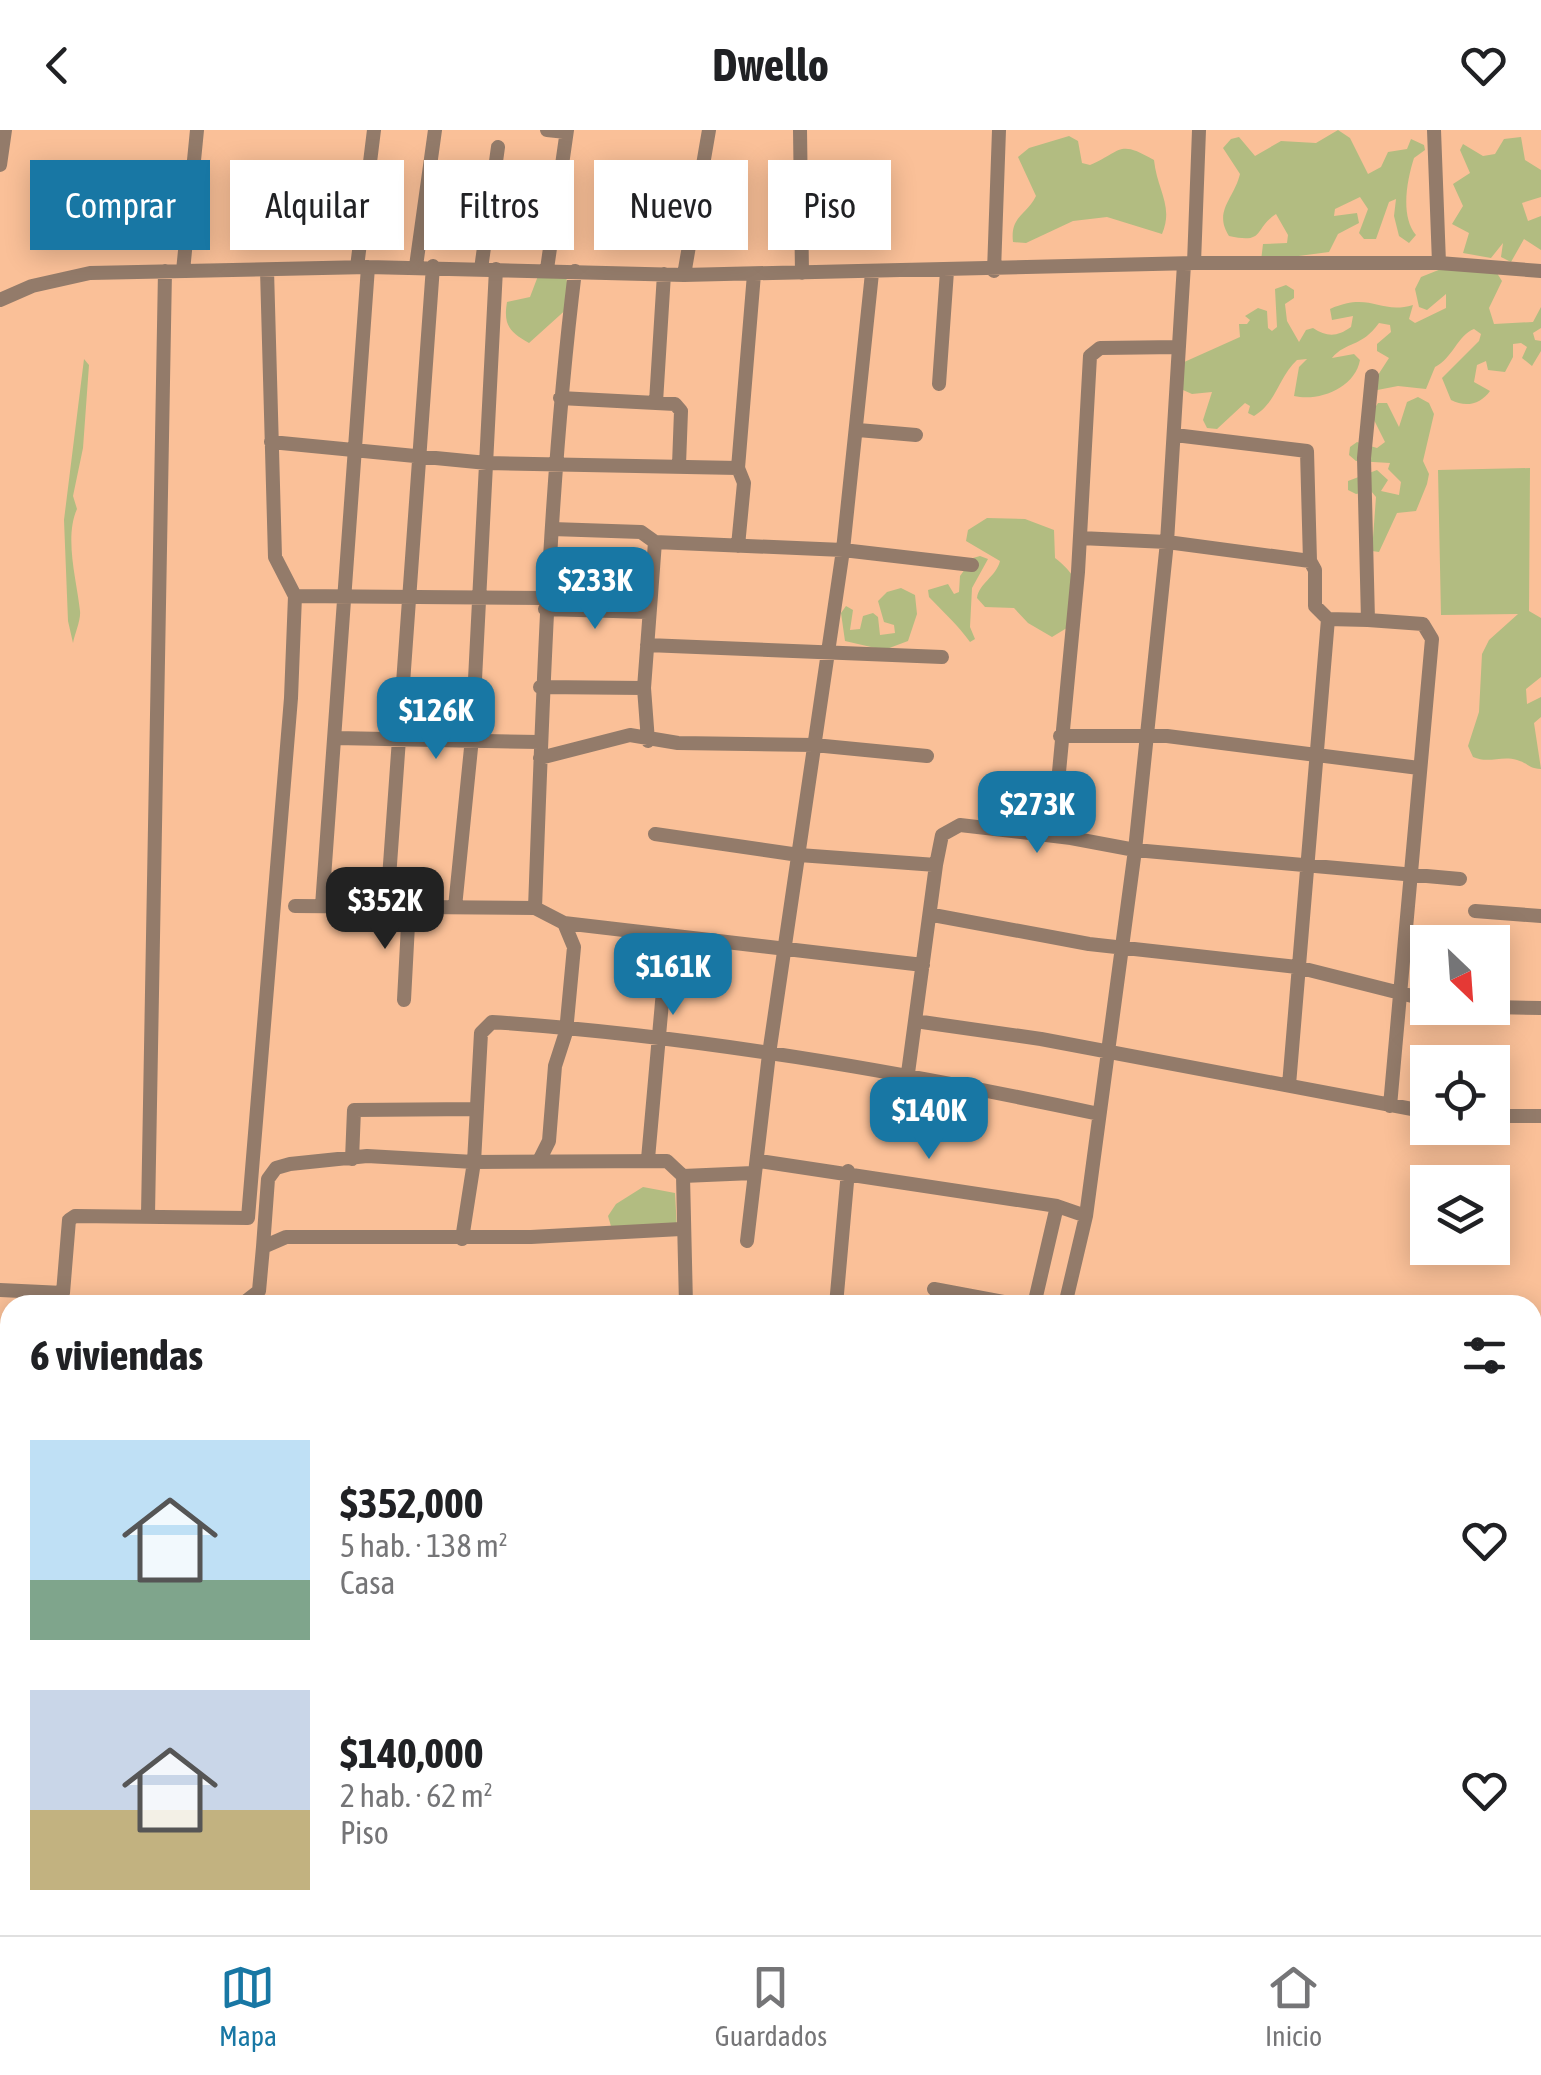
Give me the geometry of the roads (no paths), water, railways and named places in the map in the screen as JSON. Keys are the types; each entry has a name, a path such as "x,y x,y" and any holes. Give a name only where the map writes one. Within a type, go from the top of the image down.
{"street":[{"path":"0,165 5,130"},
{"path":"183,271 198,130"},
{"path":"322,906 374,130"},
{"path":"416,266 436,130"},
{"path":"547,130 567,131 547,269"},
{"path":"684,275 710,130"},
{"path":"800,130 802,273"},
{"path":"994,271 999,130"},
{"path":"1066,1295 1086,1216 1135,850 1167,542 1179,346 1199,130"},
{"path":"1434,130 1439,264"},
{"path":"455,906 472,738 488,463 488,269 498,148"},
{"path":"0,300 32,286 90,273 416,266 684,275 1189,264 1439,264 1541,271"},
{"path":"387,906 434,266"},
{"path":"248,1218 285,774 295,596 275,557 267,270"},
{"path":"148,1215 165,271"},
{"path":"535,908 545,603 560,398 575,271"},
{"path":"939,384 947,272"},
{"path":"748,1241 769,1054 843,550 872,273"},
{"path":"656,402 664,274"},
{"path":"738,546 744,483 738,468 754,274"},
{"path":"1053,836 1080,538 1090,356 1100,348 1179,346"},
{"path":"1368,620 1364,458 1372,376"},
{"path":"560,398 675,404 681,411 678,465"},
{"path":"858,430 916,435"},
{"path":"1175,434 1307,451 1315,606 1328,619 1423,624 1432,634 1390,1106"},
{"path":"272,442 354,453 488,463 738,468"},
{"path":"552,529 642,532 656,542 843,550 972,565"},
{"path":"1080,538 1167,542 1310,560"},
{"path":"648,741 644,688 656,542"},
{"path":"295,596 480,598 648,612"},
{"path":"1289,1085 1328,619"},
{"path":"647,645 827,649 942,657"},
{"path":"540,687 644,688"},
{"path":"336,738 400,742 472,738 540,750 630,735 648,741 814,745 927,756"},
{"path":"1060,736 1146,735 1419,768"},
{"path":"908,1073 942,835 960,825 1135,850 1460,879"},
{"path":"655,834 798,855 936,865"},
{"path":"295,906 535,908 564,924 923,965"},
{"path":"404,1000 409,906"},
{"path":"1475,911 1541,916"},
{"path":"933,915 1090,944 1297,967 1410,996"},
{"path":"564,924 574,947"},
{"path":"540,1159 549,1141 555,1066 566,1032 574,947 587,926"},
{"path":"648,1158 668,935"},
{"path":"1510,1007 1541,1008"},
{"path":"915,1021 1410,1109"},
{"path":"462,1238 474,1162 480,1033 492,1022 661,1038 908,1073 1098,1114"},
{"path":"352,1159 354,1110 477,1110"},
{"path":"1510,1116 1541,1116"},
{"path":"256,1295 260,1292 268,1179 276,1168 352,1159 474,1162 648,1158 667,1160 683,1176 681,1228 685,1295"},
{"path":"683,1176 756,1167 848,1171 1056,1206 1086,1216"},
{"path":"837,1295 848,1171"},
{"path":"1036,1295 1056,1206"},
{"path":"0,1290 63,1293 72,1217 264,1219"},
{"path":"262,1248 286,1237 462,1238 681,1228"},
{"path":"934,1289 966,1295"}]}
